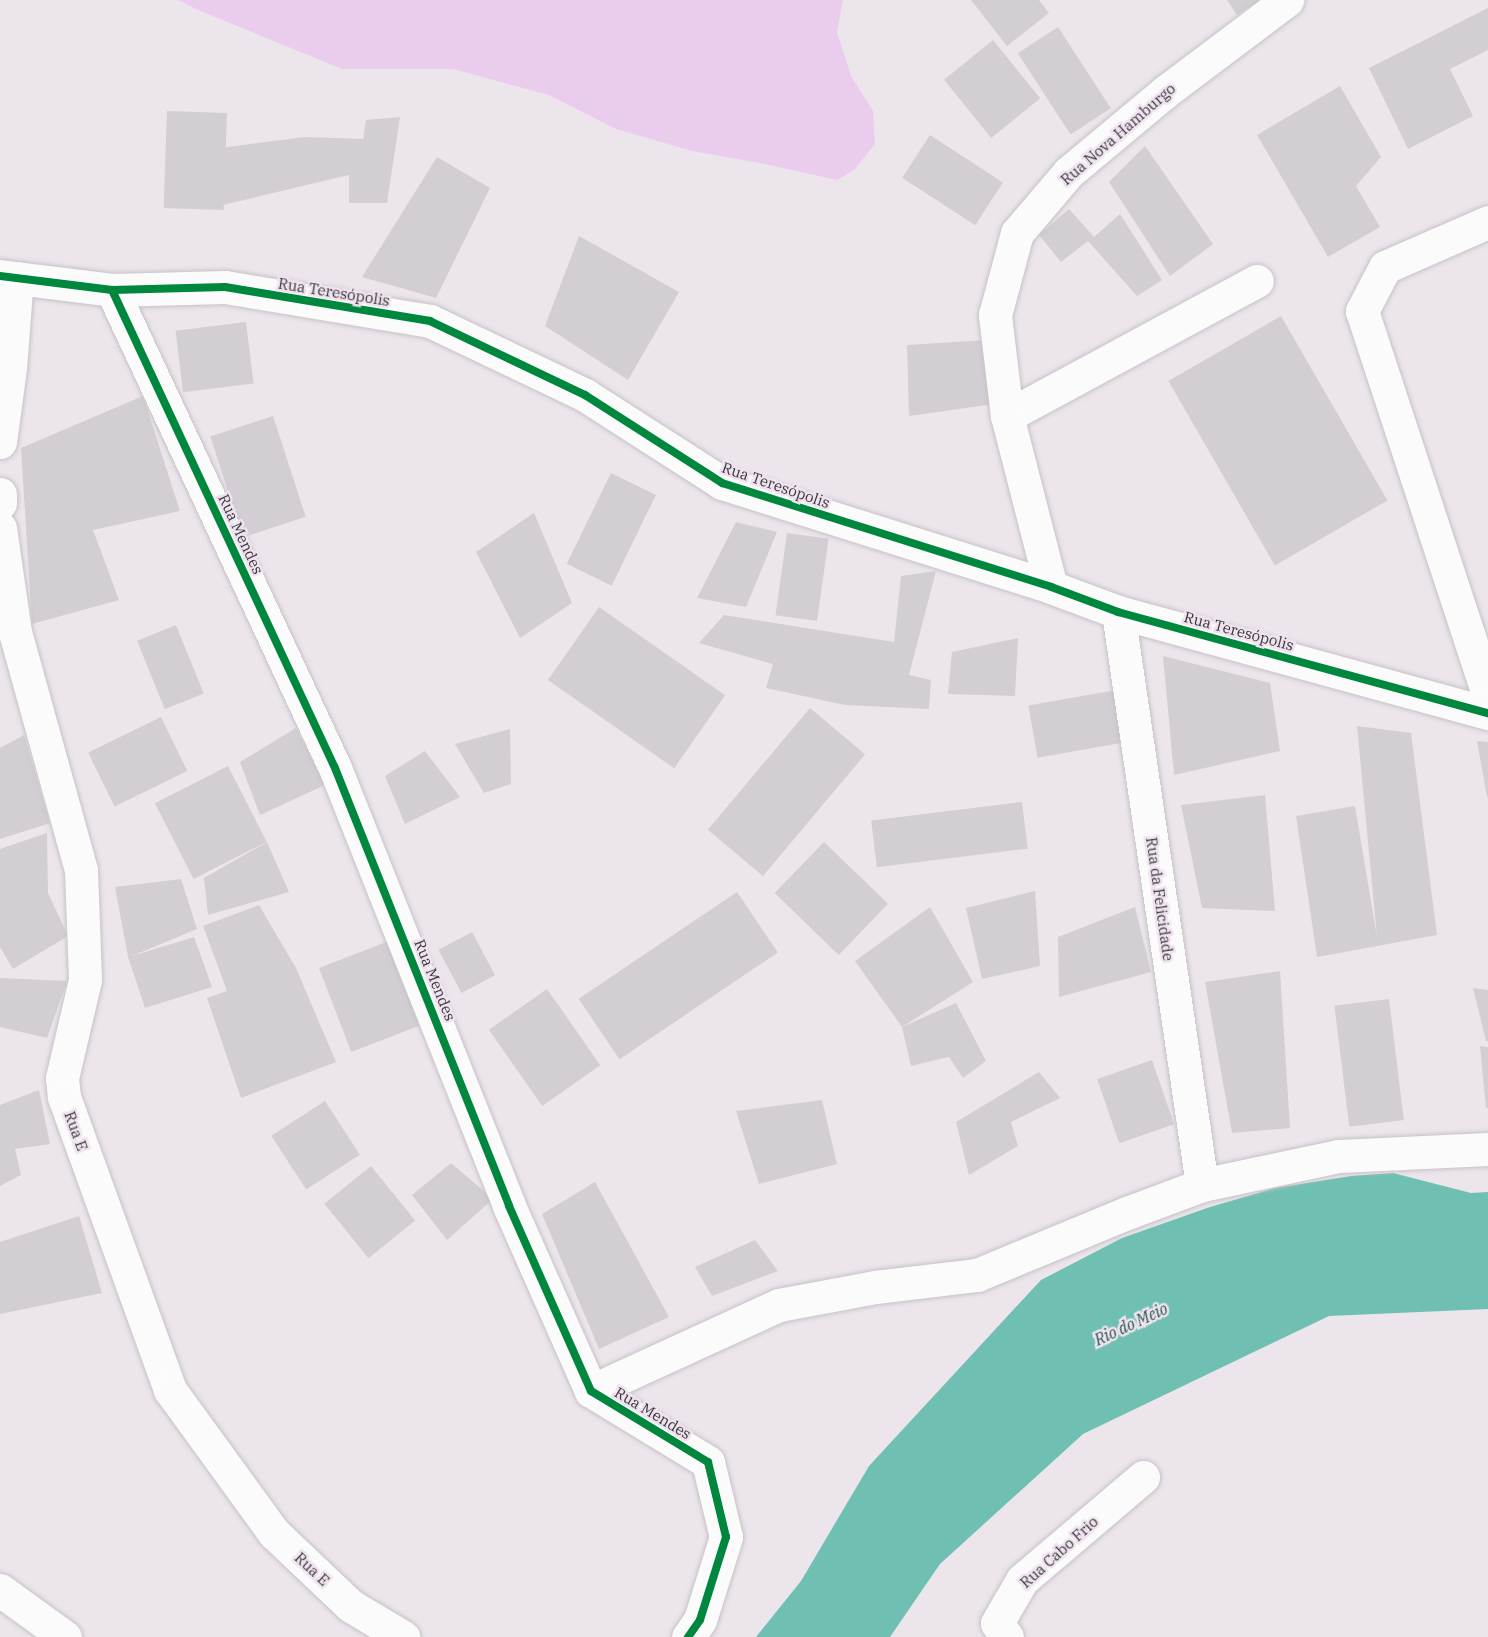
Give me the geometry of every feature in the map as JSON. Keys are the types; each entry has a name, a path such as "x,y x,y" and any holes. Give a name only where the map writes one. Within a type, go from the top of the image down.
{"street":[{"name":"Rua Nova Hamburgo","path":"1051,587 1007,416 995,315 1017,234 1069,172 1165,92 1287,0"},
{"path":"1488,222 1385,267 1362,311 1488,696"},
{"path":"0,442 10,368 8,277"},
{"name":"Rua Teresópolis","path":"8,277 112,290 225,287 430,321 585,395 722,483 1051,587 1118,612 1488,713"},
{"path":"1007,416 1257,281"},
{"name":"Rua Mendes","path":"112,290 335,768 509,1206 591,1391 708,1462 726,1537 700,1620 687,1637"},
{"path":"0,494 0,503"},
{"name":"Rua E","path":"0,528 15,632 81,870 85,980 62,1078 64,1097 170,1390 274,1533 351,1605 403,1637"},
{"name":"Rua da Felicidade","path":"1118,612 1202,1185"},
{"path":"591,1391 779,1305 875,1287 977,1275 1202,1185 1339,1156 1488,1149"},
{"name":"Rua Cabo Frio","path":"1007,1637 997,1623 1022,1580 1143,1478"},
{"path":"0,1590 65,1637"}],"shaded area":[{"path":"178,0 843,0 837,32 851,76 873,111 875,144 854,170 837,180 692,151 616,129 549,95 453,69 342,69"}],"water":[{"name":"Rio do Meio","path":"1393,1173 1471,1193 1488,1192 1488,1309 1329,1316 1083,1434 940,1564 890,1637 756,1637 801,1581 869,1466 1041,1280 1122,1238 1210,1207 1275,1188 1351,1176"}],"building":[{"path":"971,0 1039,0 1049,13 1007,46"},
{"path":"1227,0 1260,0 1237,15"},
{"path":"1488,8 1488,50 1450,69 1473,116 1408,149 1369,68"},
{"path":"1058,27 1111,108 1071,134 1018,53"},
{"path":"993,40 1040,98 991,138 944,80"},
{"path":"1340,86 1381,157 1356,186 1380,227 1328,257 1257,135"},
{"path":"167,111 227,113 224,210 164,208"},
{"path":"400,117 387,203 349,203 349,175 223,205 220,148 305,137 363,139 366,120"},
{"path":"930,135 1003,182 975,225 902,178"},
{"path":"1145,146 1213,244 1170,276 1109,182"},
{"path":"437,157 490,188 436,298 362,277"},
{"path":"1069,209 1094,237 1120,214 1162,280 1137,296 1088,241 1061,262 1039,235"},
{"path":"579,236 679,292 628,380 545,326"},
{"path":"1281,316 1388,500 1275,565 1168,381"},
{"path":"246,322 254,384 183,392 176,331"},
{"path":"987,340 994,404 909,416 907,345"},
{"path":"143,396 180,511 93,530 119,600 32,624 21,448"},
{"path":"273,416 306,517 243,537 210,436"},
{"path":"611,473 656,495 612,586 567,564"},
{"path":"534,513 572,603 520,638 476,552"},
{"path":"736,522 777,532 746,607 697,598"},
{"path":"787,533 829,539 817,621 775,615"},
{"path":"936,571 909,675 931,680 929,709 845,705 766,688 773,664 699,643 724,615 894,642 901,576"},
{"path":"599,607 725,695 674,768 548,680"},
{"path":"176,625 204,694 165,709 137,641"},
{"path":"1018,638 1015,696 948,694 952,652"},
{"path":"1163,656 1270,683 1280,751 1174,775"},
{"path":"1116,690 1125,742 1038,758 1028,705"},
{"path":"810,708 865,754 763,876 708,830"},
{"path":"161,717 187,771 114,806 88,753"},
{"path":"1357,726 1411,733 1437,935 1317,957 1296,816 1355,806 1377,937"},
{"path":"296,728 325,785 260,815 240,762"},
{"path":"510,729 511,784 484,793 455,744"},
{"path":"24,735 50,823 0,839 0,748"},
{"path":"1477,741 1488,742 1488,797 1487,797"},
{"path":"425,751 460,797 405,824 385,776"},
{"path":"228,766 267,842 194,879 155,803"},
{"path":"1265,795 1275,911 1202,908 1181,805"},
{"path":"1022,802 1028,849 877,867 871,821"},
{"path":"47,833 48,893 68,936 13,969 0,947 0,849"},
{"path":"267,842 289,892 208,915 204,878"},
{"path":"824,842 888,904 839,955 775,893"},
{"path":"181,879 197,929 132,956 194,937 212,987 145,1008 128,957 115,887"},
{"path":"1035,891 1040,966 982,979 966,908"},
{"path":"737,892 778,953 619,1059 579,999"},
{"path":"259,905 296,968 336,1062 241,1098 207,998 227,991 203,926"},
{"path":"930,907 973,982 902,1027 855,961"},
{"path":"1135,907 1151,972 1059,997 1058,937"},
{"path":"472,932 495,975 461,993 438,950"},
{"path":"389,941 421,1025 351,1052 319,968"},
{"path":"1280,971 1290,1128 1232,1133 1205,982"},
{"path":"0,978 67,981 47,1038 0,1027"},
{"path":"1473,988 1488,990 1488,1041 1486,1041"},
{"path":"547,989 600,1065 542,1106 489,1030"},
{"path":"1389,999 1404,1120 1349,1127 1334,1006"},
{"path":"956,1003 986,1061 963,1078 949,1057 911,1066 902,1027"},
{"path":"1480,1046 1488,1047 1488,1108 1486,1108"},
{"path":"1152,1060 1174,1124 1119,1143 1097,1079"},
{"path":"1039,1072 1060,1098 1011,1122 1018,1146 969,1175 956,1122"},
{"path":"39,1090 50,1144 15,1149 21,1175 0,1186 0,1105"},
{"path":"822,1100 837,1164 759,1184 736,1111"},
{"path":"325,1101 360,1155 306,1190 271,1136"},
{"path":"451,1163 493,1199 447,1240 412,1195"},
{"path":"371,1166 415,1220 368,1258 324,1204"},
{"path":"595,1182 669,1317 599,1349 542,1214"},
{"path":"79,1216 102,1293 0,1314 0,1242"},
{"path":"755,1240 778,1271 712,1296 695,1267"}],"cycle path":[{"path":"0,276 112,290 225,287 430,321 585,395 722,483 1051,587 1118,612 1488,713"},
{"path":"112,290 335,768 509,1206 591,1391 708,1462 726,1537 700,1620 688,1637"}]}
